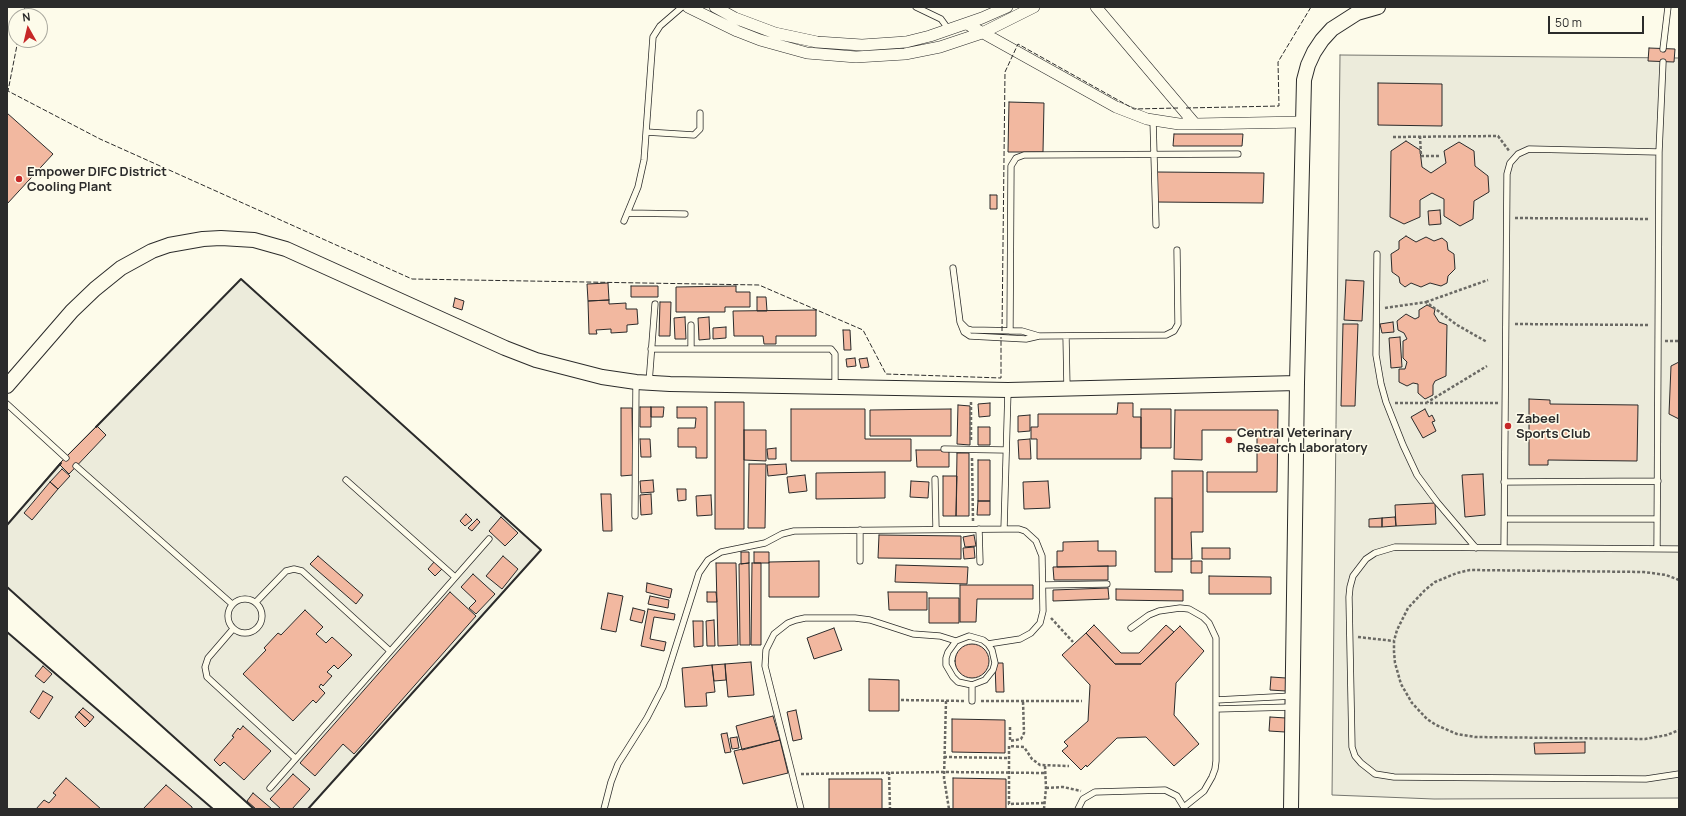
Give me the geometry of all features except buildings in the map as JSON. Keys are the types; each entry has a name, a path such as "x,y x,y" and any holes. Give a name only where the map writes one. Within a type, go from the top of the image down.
{"street":[{"path":"688,7 737,32 760,40 801,51 832,56 856,57 904,54 940,47 982,33 1034,7"},
{"path":"715,7 734,18 775,33 840,45 906,42 967,24 1007,7"},
{"path":"1096,7 1195,124"},
{"path":"1291,809 1297,382 1304,80 1314,52 1332,29 1357,13 1378,7"},
{"path":"967,24 1131,114 1153,120 1179,124 1302,122"},
{"path":"7,386 72,311 95,289 121,268 152,251 168,245 203,239 221,238 254,240 286,249 504,348 536,360 602,377 642,382 1008,390 1297,382"}],"lane":[{"path":"624,221 641,174 646,132 653,37 660,26 682,7"},
{"path":"916,7 941,19 949,30"},
{"path":"1663,49 1668,7"},
{"path":"1657,549 1660,219 1659,152 1663,62"},
{"path":"646,132 694,135 700,129 700,113"},
{"path":"1153,120 1156,225"},
{"path":"1504,548 1507,174 1510,163 1523,151 1535,149 1659,152"},
{"path":"1010,331 1011,166 1020,156 1238,154"},
{"path":"628,213 685,214"},
{"path":"953,268 960,322 964,332 970,336 1026,338 1039,336 1166,335 1174,331 1178,324 1177,250"},
{"path":"1377,254 1376,355 1379,377 1386,402 1417,475 1437,502 1476,548"},
{"path":"635,516 642,382 652,349 655,304"},
{"path":"960,322 967,329 971,330 1027,332 1039,336"},
{"path":"691,325 691,349"},
{"path":"1066,336 1067,389"},
{"path":"652,349 831,349 835,357 835,387"},
{"path":"1004,529 1008,390"},
{"path":"7,404 66,458"},
{"path":"944,449 1006,450"},
{"path":"76,466 232,604"},
{"path":"935,479 936,529"},
{"path":"346,480 455,577"},
{"path":"1504,482 1658,482"},
{"path":"1505,519 1657,519"},
{"path":"604,809 611,782 618,764 647,718 663,687 699,573 708,560 721,552 765,543 782,534 794,531 936,529 1018,529 1025,531 1036,541 1042,556 1043,611 1040,623 1026,637 988,644"},
{"path":"979,529 980,562"},
{"path":"860,530 860,561"},
{"path":"270,788 489,539"},
{"path":"1679,549 1395,548 1375,553 1366,560 1353,576 1350,586 1349,636 1352,747 1360,763 1376,774 1394,777 1646,779 1679,774"},
{"path":"256,602 286,571 294,569 302,571 390,651"},
{"path":"1043,585 1107,584"},
{"path":"246,598 256,602 262,612 262,617 258,627 249,632 238,632 233,629 227,614 232,604 236,600 246,598"},
{"path":"1078,809 1089,794 1095,792 1165,790 1177,796 1184,808 1204,791 1214,773 1216,761 1216,638 1209,623 1203,617 1189,609 1170,609 1149,615 1131,628"},
{"path":"801,809 765,659 770,642 781,628 792,621 805,618 855,618 870,620 913,634 940,636 956,641"},
{"path":"233,629 208,658 205,667 207,677 295,758"},
{"path":"969,636 976,637 988,644 995,656 993,670 985,680 972,685 958,682 949,672 946,665 948,652 956,641 969,636"},
{"path":"972,685 972,701"},
{"path":"1216,700 1292,702"},
{"path":"1216,709 1292,702"}],"path":[{"path":"1420,136 1421,156 1440,156"},
{"path":"1393,137 1498,136 1514,158"},
{"path":"1507,218 1660,219"},
{"path":"1376,310 1426,302 1488,280"},
{"path":"1426,302 1457,325 1488,342"},
{"path":"1506,323 1659,325"},
{"path":"1659,342 1679,341"},
{"path":"1426,403 1487,366"},
{"path":"1386,402 1505,404"},
{"path":"1679,580 1666,575 1644,572 1470,570 1435,582 1416,598 1402,618 1394,642 1394,658 1397,674 1412,703 1427,719 1436,725 1457,734 1475,737 1645,739 1667,735 1679,730"},
{"path":"1043,611 1072,642"},
{"path":"1349,636 1394,642"},
{"path":"901,700 1082,701"},
{"path":"946,701 944,772 949,809"},
{"path":"1010,726 1010,741 1018,740 1023,736 1023,701"},
{"path":"1044,803 1009,804 1008,746 1022,746 1026,748 1036,763 1044,766 1069,766"},
{"path":"944,757 1009,758"},
{"path":"1044,766 1046,788 1044,809"},
{"path":"792,774 889,772 1045,773"},
{"path":"889,772 890,809"},
{"path":"1046,788 1063,786 1089,794"}],"shaded area":[{"name":"Zabeel Sports Club","path":"1340,55 1679,58 1679,798 1434,799 1332,795"},
{"path":"241,279 541,550 308,809 254,809 7,587 7,525 59,464"},
{"path":"7,632 213,809 7,809"}],"fence":[{"path":"1186,108 1279,106 1278,62 1311,7"},
{"path":"1002,331 1005,72 1018,44 1134,109 1178,108"},
{"path":"16,48 8,91 100,139 412,279 759,285 863,330 886,374 1001,378 1001,337"}],"wall":[{"path":"96,427 241,279 541,550 308,809"},
{"path":"7,525 61,463"},
{"path":"7,587 254,809"},
{"path":"7,632 213,809"}],"place":[{"name":"Empower DIFC District Cooling Plant","path":"19,179"},
{"name":"Zabeel Sports Club","path":"1508,426"},
{"name":"Central Veterinary Research Laboratory","path":"1229,440"}]}
